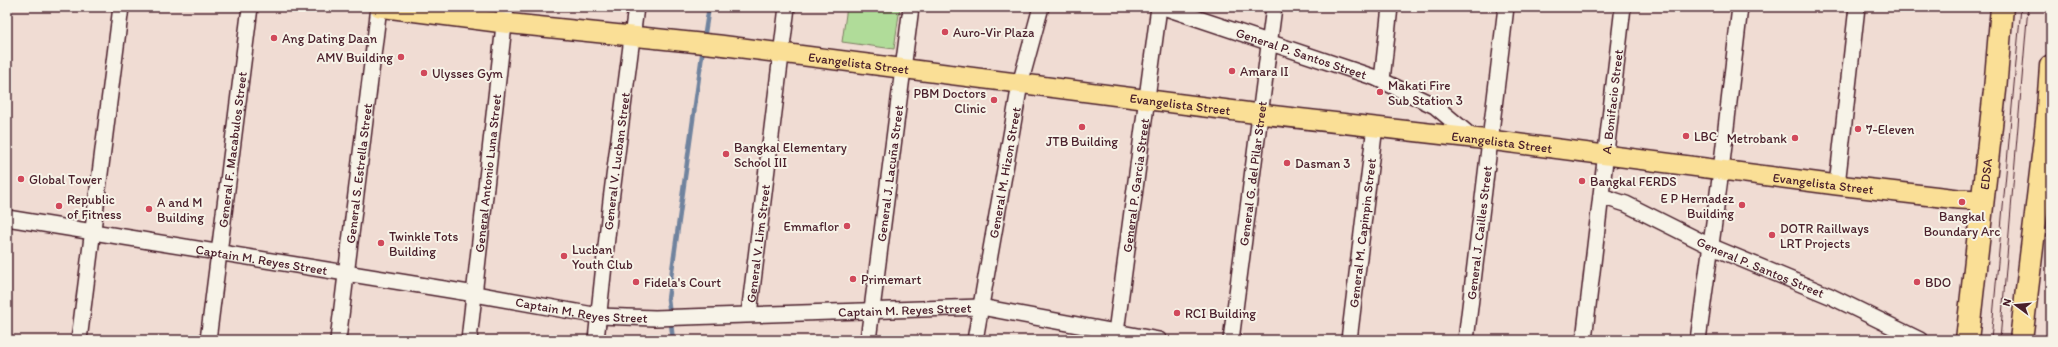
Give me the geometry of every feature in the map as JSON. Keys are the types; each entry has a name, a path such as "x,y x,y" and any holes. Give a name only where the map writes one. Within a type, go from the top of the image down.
{"highway":[{"name":"EDSA","path":"1967,340 1995,90 2002,7"},
{"path":"2021,340 2047,122 2051,66"}],"main road":[{"name":"Evangelista Street","path":"379,7 505,15 632,37 718,45 1020,84 1146,98 1260,114 1482,139 1721,171 1958,199 1982,200"}],"street":[{"path":"79,340 94,232 121,7"},
{"name":"General F. Macabulos Street","path":"208,340 250,7"},
{"name":"General S. Estrella Street","path":"338,340 379,7"},
{"name":"General V. Lucban Street","path":"596,340 636,7"},
{"name":"General V. Lim Street","path":"749,314 787,7"},
{"name":"General J. Lacuña Street","path":"868,340 904,69 910,7"},
{"name":"General M. Hizon Street","path":"975,340 1020,84 1041,7"},
{"name":"General P. Garcia Street","path":"1116,336 1159,7"},
{"name":"General P. Santos Street","path":"1163,7 1269,43 1356,70 1382,80 1435,106 1482,139"},
{"name":"General G. del Pilar Street","path":"1231,340 1274,7"},
{"path":"1382,80 1390,7"},
{"name":"General J. Cailles Street","path":"1466,340 1482,139 1506,7"},
{"name":"A. Bonifacio Street","path":"1584,340 1623,7"},
{"path":"1698,340 1721,171 1740,7"},
{"path":"1837,185 1857,7"},
{"name":"General Antonio Luna Street","path":"469,340 505,15"},
{"name":"General M. Capinpin Street","path":"1349,340 1374,126"},
{"name":"General P. Santos Street","path":"1601,196 1626,204 1710,246 1830,296 1920,340"},
{"name":"Captain M. Reyes Street","path":"7,218 475,294 599,316 654,318 872,309 981,307 1116,336 1159,340"}],"green space":[{"path":"847,7 900,7 894,49 842,42"}],"waterway":[{"path":"704,39 709,7"},
{"path":"673,340 668,299 703,48"}],"tram line":[{"path":"1991,340 2021,7"},
{"path":"2000,340 2028,7"}],"place":[{"name":"Auro-Vir Plaza","path":"945,32"},
{"name":"Ang Dating Daan","path":"274,38"},
{"name":"AMV Building","path":"401,57"},
{"name":"Amara II","path":"1232,71"},
{"name":"Ulysses Gym","path":"424,73"},
{"name":"Makati Fire Sub Station 3","path":"1380,92"},
{"name":"PBM Doctors Clinic","path":"994,100"},
{"name":"JTB Building","path":"1082,127"},
{"name":"7-Eleven","path":"1858,129"},
{"name":"LBC","path":"1686,136"},
{"name":"Metrobank","path":"1795,138"},
{"name":"Bangkal Elementary School III","path":"726,154"},
{"name":"Dasman 3","path":"1287,163"},
{"name":"Global Tower","path":"21,179"},
{"name":"Bangkal FERDS","path":"1582,181"},
{"name":"Bangkal Boundary Arc","path":"1962,202"},
{"name":"E P Hernadez Building","path":"1742,205"},
{"name":"Republic of Fitness","path":"59,206"},
{"name":"A and M Building","path":"149,209"},
{"name":"Emmaflor","path":"847,226"},
{"name":"DOTR Raillways LRT Projects","path":"1772,235"},
{"name":"Twinkle Tots Building","path":"381,243"},
{"name":"Lucban Youth Club","path":"564,256"},
{"name":"Primemart","path":"853,279"},
{"name":"Fidela's Court","path":"636,282"},
{"name":"BDO","path":"1917,282"},
{"name":"RCI Building","path":"1177,313"}]}
